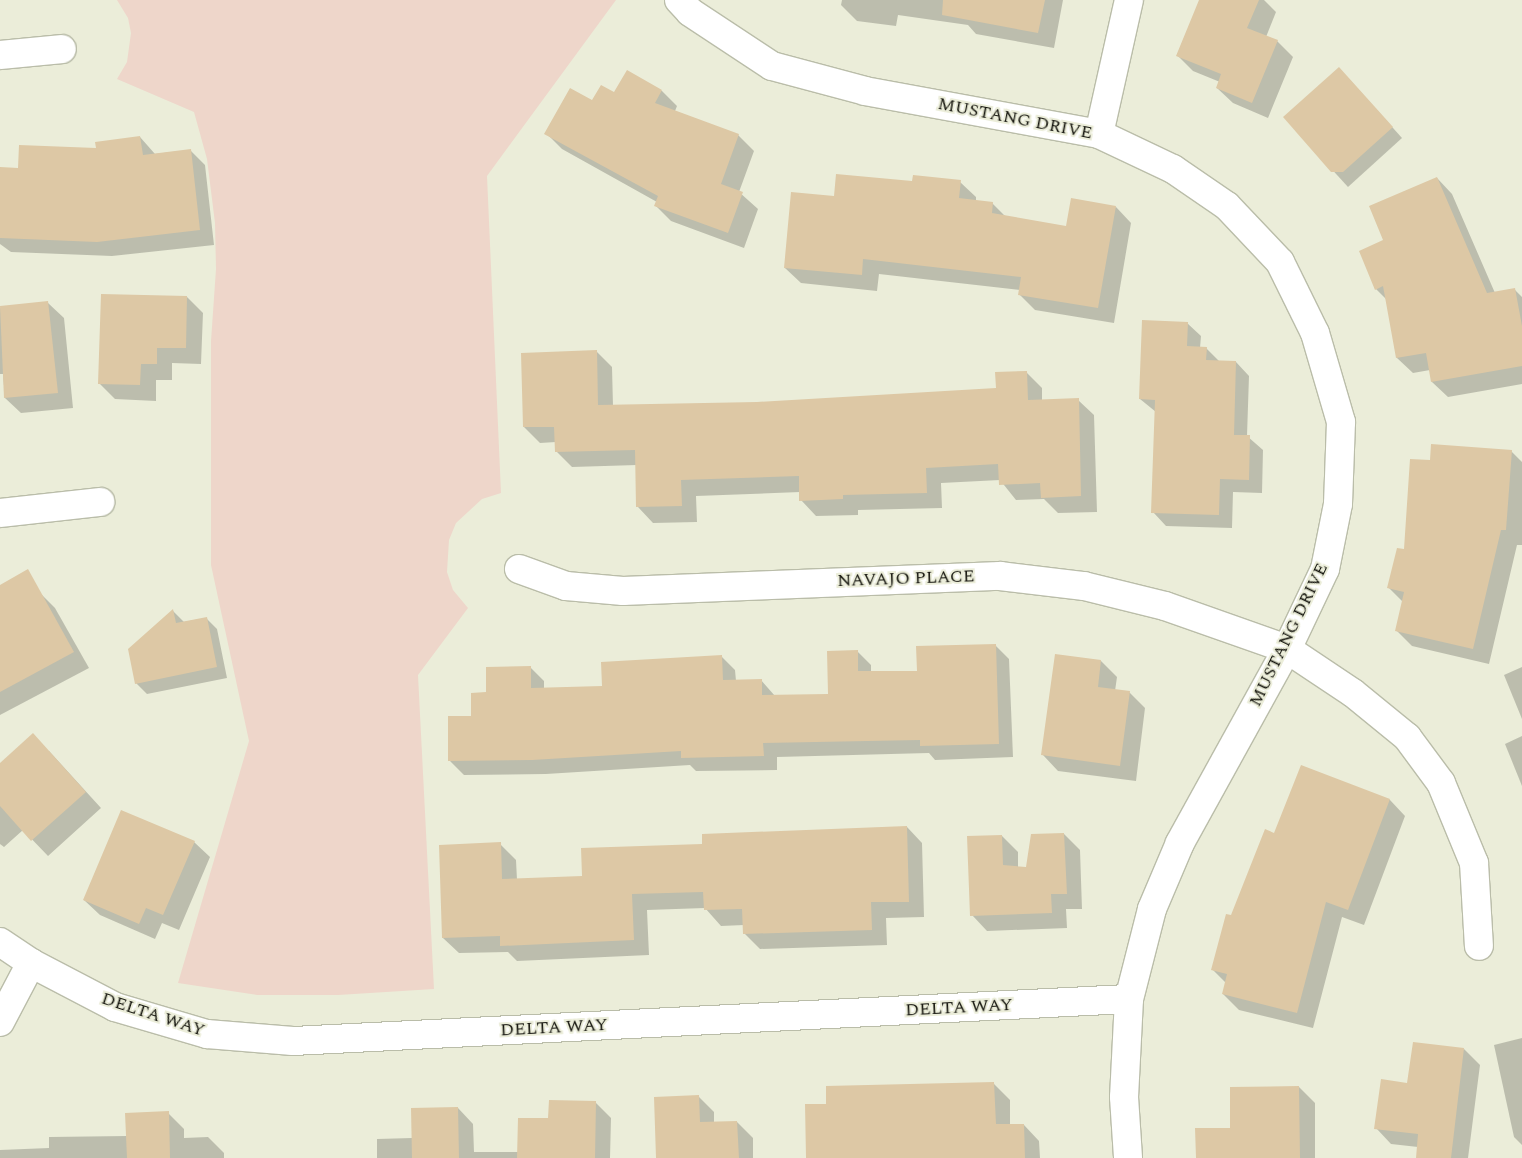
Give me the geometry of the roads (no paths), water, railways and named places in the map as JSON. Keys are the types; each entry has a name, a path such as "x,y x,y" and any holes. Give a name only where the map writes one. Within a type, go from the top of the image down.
{"street":[{"name":"MUSTANG DRIVE","path":"679,0 690,12 772,66 865,91 1098,134 1173,169 1227,206 1280,262 1315,333 1341,422 1338,504 1325,568 1286,649 1180,843 1152,909 1129,999 1124,1097 1128,1158"},
{"path":"1098,134 1129,0"},
{"path":"0,55 62,49"},
{"path":"0,513 100,502"},
{"name":"NAVAJO PLACE","path":"519,568 566,586 623,591 1000,576 1084,586 1165,606 1286,649 1353,693 1408,737 1441,783 1474,863 1479,946"},
{"name":"DELTA WAY","path":"0,942 31,963 116,1007 206,1034 293,1040 1129,999"},
{"path":"0,1022 31,963"}]}
